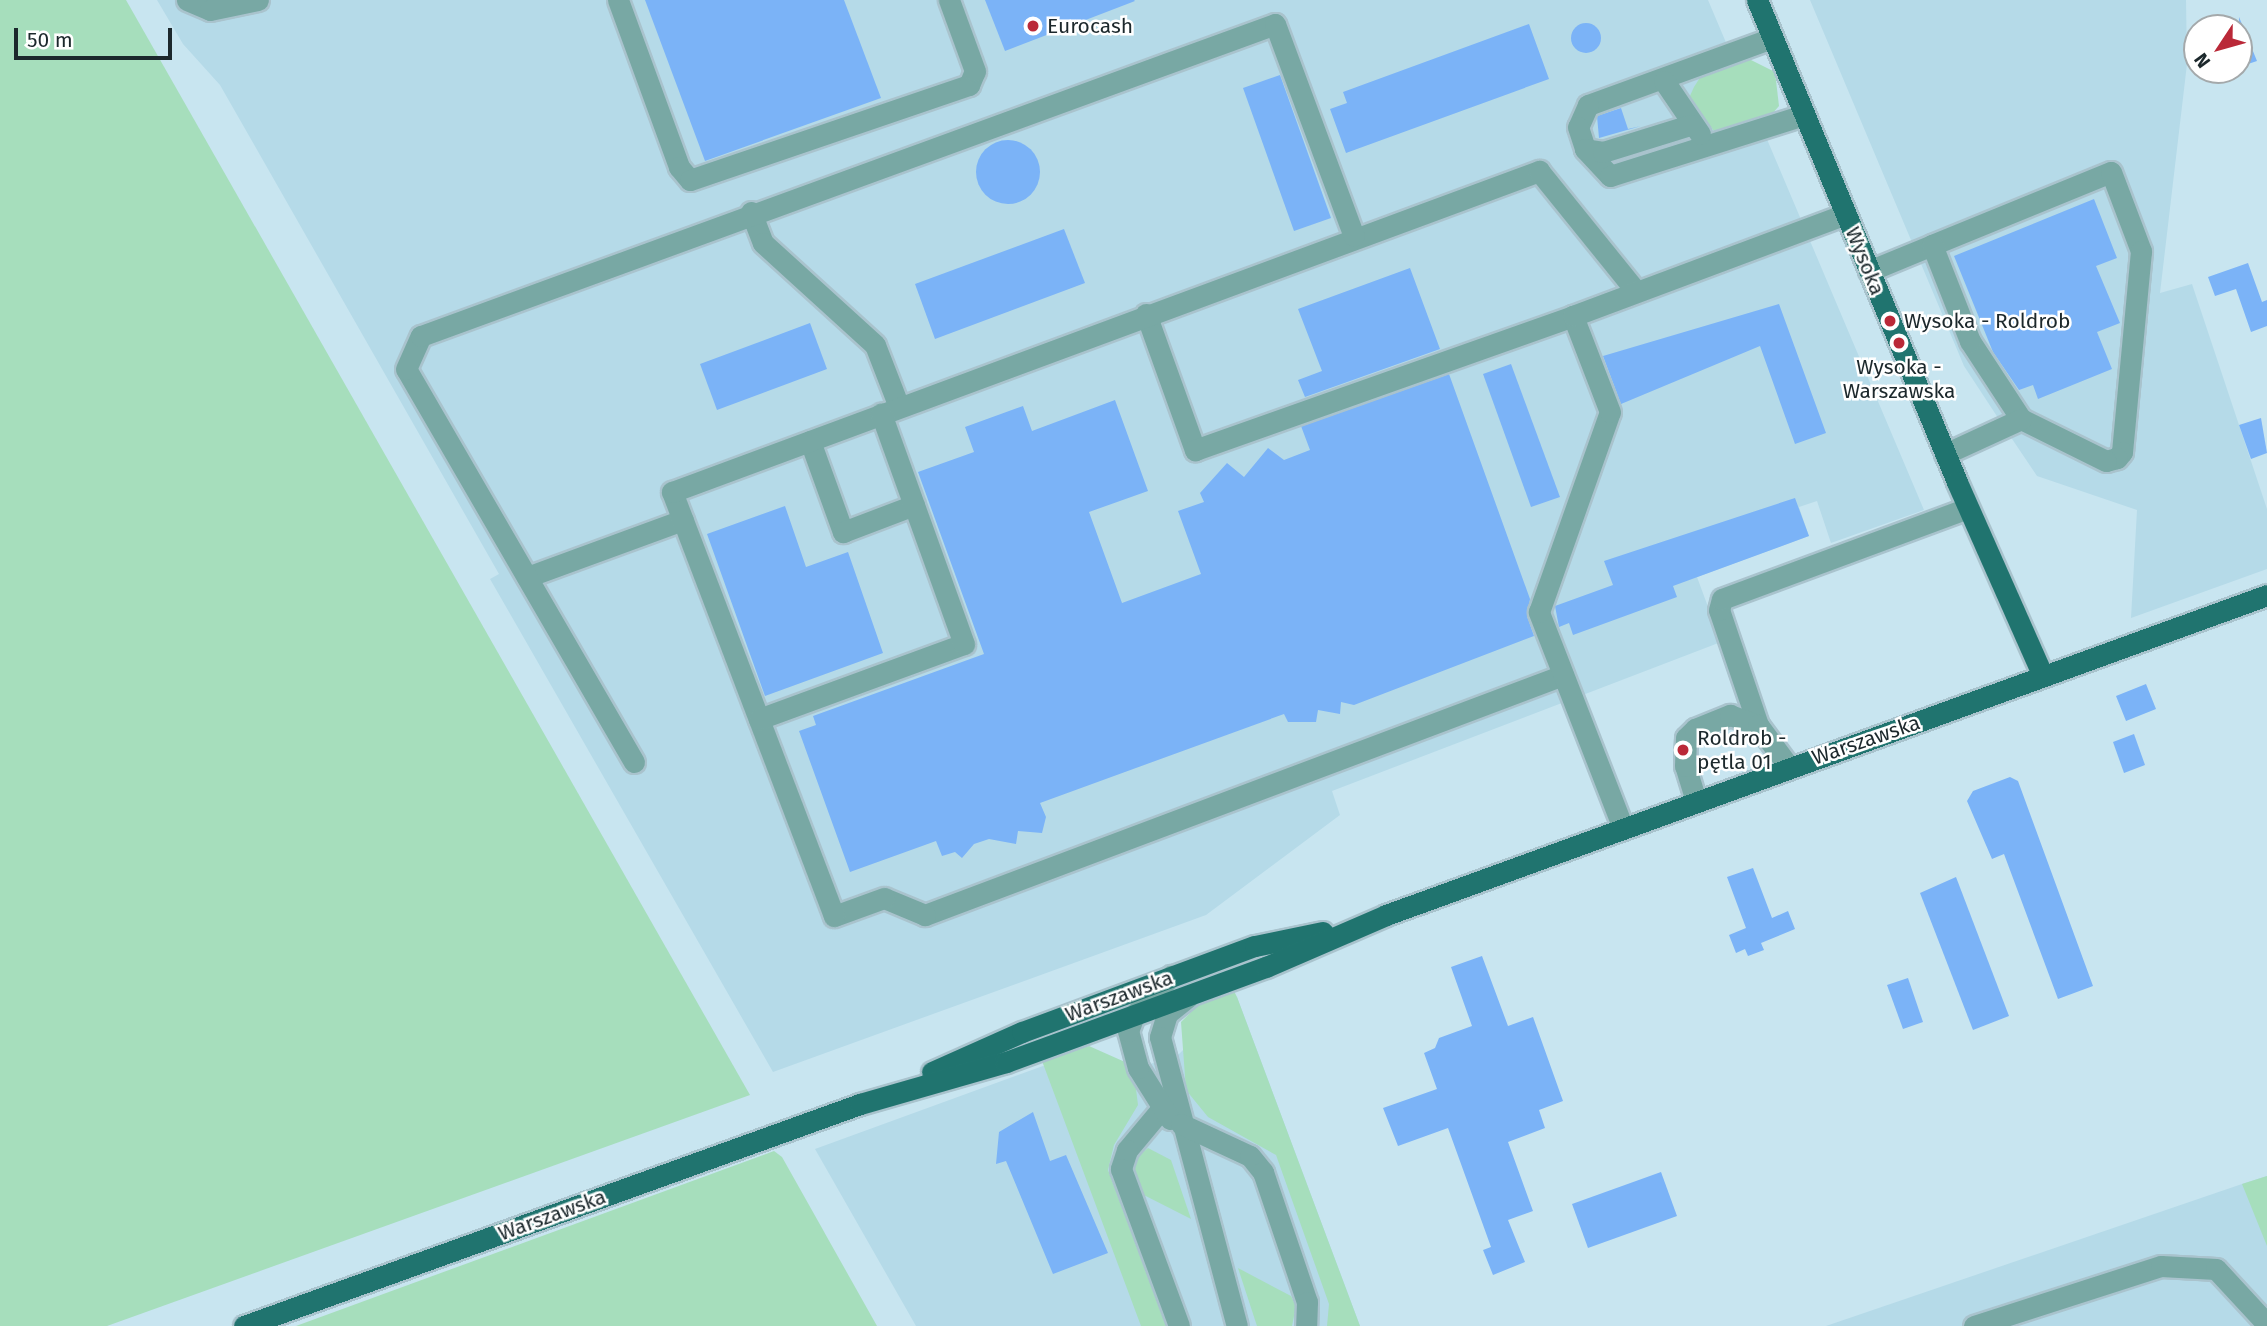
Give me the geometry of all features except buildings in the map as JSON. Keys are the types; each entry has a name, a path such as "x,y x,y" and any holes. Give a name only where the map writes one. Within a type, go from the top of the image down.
{"main road":[{"name":"Wysoka","path":"1757,0 1945,454 2043,676"},
{"name":"Warszawska","path":"244,1326 860,1104 1134,1015 1387,915 2267,595"},
{"name":"Warszawska","path":"860,1104 1090,1006 1171,976 1255,946 1387,915"}],"lane":[{"path":"187,0 219,10 258,0"},
{"path":"618,0 679,167 690,180 969,85 975,71 949,0"},
{"path":"634,762 406,369 421,336 751,212 1275,23 1354,236"},
{"path":"1772,38 1664,81 1588,105 1578,127 1585,149 1610,176 1721,145 1804,114"},
{"path":"1664,81 1690,125 1721,145"},
{"path":"1585,149 1604,152 1690,125"},
{"path":"1563,675 925,915 884,898 834,916 672,492 1354,236 1539,171 1636,291"},
{"path":"1869,271 1932,245 2111,172 2141,251 2122,452 2106,461 2021,419 1970,341 1932,245"},
{"path":"751,212 763,243 875,345 914,505 964,644 759,719"},
{"path":"1146,314 1195,450 1573,316 1846,214"},
{"path":"1573,316 1610,412 1539,612 1623,828"},
{"path":"1945,454 2021,419"},
{"path":"810,441 842,532 914,505"},
{"path":"1788,767 1758,725 1719,610 1722,599 1968,508"},
{"path":"527,578 683,520"},
{"path":"1696,801 1685,766 1686,738 1695,729 1730,715 1758,725"},
{"path":"1130,1049 1128,1031 1134,1015 1171,976"},
{"path":"1194,993 1167,1014 1160,1037 1186,1151 1237,1326"},
{"path":"1090,1006 1134,1015 1160,1037"},
{"path":"1084,1033 1112,1035 1130,1049 1186,1151"},
{"path":"1163,1107 1127,1150 1121,1168 1179,1326"},
{"path":"1181,1124 1250,1156 1263,1172 1307,1302 1306,1326"},
{"path":"1973,1326 2161,1266 2216,1269 2267,1324"}],"shaded area":[{"path":"157,0 1708,0 1924,510 1831,543 1817,501 1799,507 1809,536 1697,577 1721,642 1332,791 1340,815 1206,915 773,1072 490,579 499,574 220,85 183,44"},
{"path":"1810,0 2186,0 2186,14 2183,14 2185,84 2160,293 2192,284 2267,509 2267,569 2131,618 2137,510 2037,476 1964,366"},
{"path":"1237,997 1360,1326 916,1326 815,1149 1043,1066 1130,1071 1179,1054"},
{"path":"2267,1176 2267,1326 1826,1326 2242,1184"}],"green space":[{"path":"0,0 126,0 750,1095 107,1326 0,1326"},
{"path":"1749,59 1775,72 1779,106 1772,114 1727,133 1714,131 1689,98 1694,87 1701,76"},
{"path":"1234,991 1360,1326 1327,1326 1329,1304 1276,1155 1208,1117 1186,1090 1181,1022 1199,1004"},
{"path":"1089,1046 1125,1062 1135,1081 1138,1105 1114,1145 1108,1170 1166,1326 1141,1326 1042,1061"},
{"path":"1148,1148 1171,1160 1191,1219 1134,1190 1130,1163"},
{"path":"774,1151 782,1157 877,1326 296,1326"},
{"path":"2267,1176 2267,1246 2242,1184"},
{"path":"1238,1268 1291,1296 1296,1306 1292,1326 1257,1326"}],"place":[{"name":"Eurocash","path":"1033,26"},
{"name":"Wysoka - Roldrob","path":"1890,321"},
{"name":"Wysoka - Warszawska","path":"1899,343"},
{"name":"Roldrob - pętla 01","path":"1683,750"}]}
